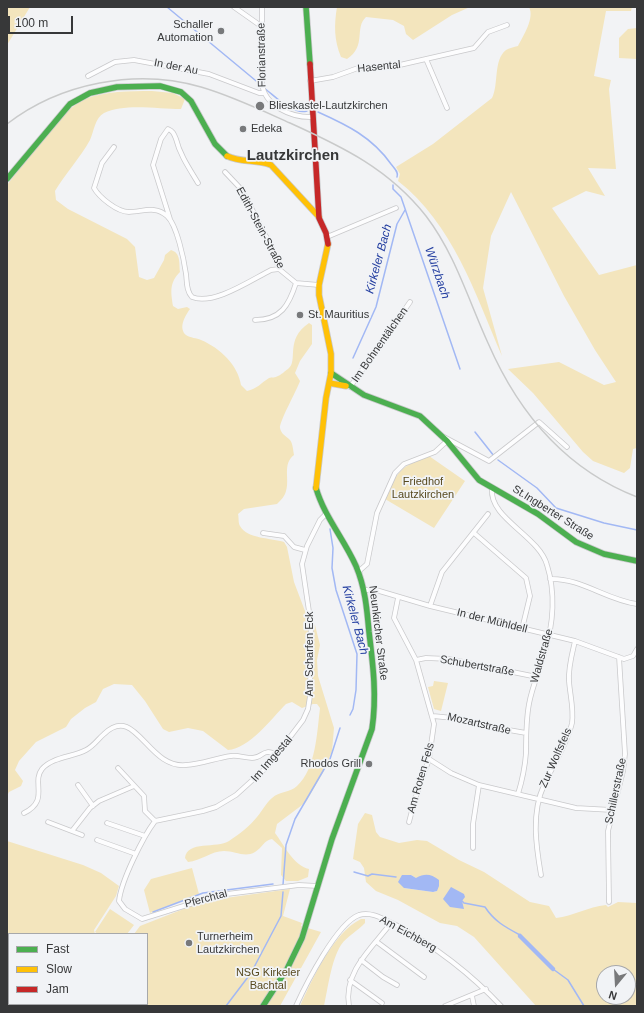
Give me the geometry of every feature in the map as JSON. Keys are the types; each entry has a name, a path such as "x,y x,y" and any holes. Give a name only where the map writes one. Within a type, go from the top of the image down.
{"main road":[{"path":"306,7 319,218"},
{"path":"7,179 61,112 81,96 98,91 138,86 173,88 186,96 224,154 240,161 260,160 271,165 319,218 327,237"},
{"path":"305,202 312,202 318,197"},
{"name":"Neunkircher Straße","path":"263,1006 287,969 298,947 339,819 374,719 375,687 364,590 358,572 326,514 316,488 331,373 331,348 319,300 319,285 327,252 327,237"},
{"name":"St.Ingberter Straße","path":"331,373 350,387 372,399 420,416 447,441 479,480 492,489 525,506 584,547 618,558 637,562"},
{"name":"St.Ingberter Straße","path":"329,383 350,387"}],"street":[{"path":"234,7 261,26"},
{"name":"Florianstraße","path":"262,7 261,26 263,90 271,103 282,110 302,117 313,117"},
{"name":"Hasental","path":"310,81 333,77 358,68 391,67 474,48 488,32 507,25"},
{"path":"426,59 447,108"},
{"name":"In der Au","path":"88,76 115,62 134,60 196,71 259,93 263,90"},
{"path":"198,183 181,153 175,134 168,129 160,139 153,165 182,256 188,290 192,297 208,299 215,297 271,270 278,269"},
{"path":"114,147 102,162 94,188 98,194 120,209 128,212 154,209 163,212 170,219"},
{"name":"Edith-Stein-Straße","path":"225,172 242,190 273,250 278,269 296,283"},
{"path":"327,237 396,208"},
{"path":"255,320 268,320 280,314 290,299 296,283 319,285"},
{"name":"Im Bohnentälchen","path":"350,387 410,302"},
{"path":"442,437 448,438 489,461 495,458 539,422 567,447"},
{"path":"358,572 367,564 377,513 396,473 404,464 435,452 447,441"},
{"name":"Waldstraße","path":"492,489 494,504 543,555 547,563 550,579 552,613 550,636 536,677 529,704 525,762 518,794"},
{"name":"Am Scharfen Eck","path":"307,712 310,696 311,618 302,570 305,550 320,520 326,514"},
{"path":"430,606 436,584 442,572 488,514"},
{"path":"264,533 284,536 294,547 305,550"},
{"path":"474,533 526,578 530,596 522,629"},
{"path":"550,579 577,582 618,600 637,604"},
{"name":"In der Mühldell","path":"364,590 376,590 398,598 575,641 619,657"},
{"name":"Am Roten Fels","path":"398,598 394,618 416,660 433,716 434,732 429,759 409,822"},
{"name":"Zur Wolfsfels","path":"541,876 537,846 538,799 567,739 571,725 572,708 569,674 575,641"},
{"path":"619,657 630,658 637,649"},
{"name":"Schillerstraße","path":"609,902 607,840 612,810 623,771 625,754 619,657"},
{"name":"Schubertstraße","path":"416,660 426,658 449,659 536,677"},
{"name":"Im Imgestal","path":"155,821 203,812 221,804 248,785 277,755 299,726 307,712"},
{"name":"Mozartstraße","path":"433,716 453,718 526,733"},
{"path":"24,813 33,807 38,799 39,776 44,767 50,762 87,750 114,726 124,726 132,729 158,756 178,765 187,765 232,756 253,758 264,752 271,752 277,755"},
{"path":"429,759 451,773 479,785 576,808 612,810"},
{"path":"97,840 136,854 155,821 145,811 144,796 118,768"},
{"path":"78,785 93,806"},
{"path":"473,848 474,812 479,785"},
{"path":"72,831 93,806 107,796 134,786"},
{"path":"48,822 82,835"},
{"path":"107,823 145,836"},
{"name":"Pferchtal","path":"136,854 123,885 119,901 122,906 142,919 218,895 299,885 318,886"},
{"name":"Am Eichberg","path":"296,1006 326,951 350,920 360,914 376,916 391,923 418,937 443,953 486,989 501,1006"},
{"path":"349,1006 348,993 350,980 361,960 391,923"},
{"path":"377,942 424,977"},
{"path":"361,960 383,977 397,985"},
{"path":"350,980 382,1003"},
{"path":"445,1006 451,1005 486,989"},
{"path":"472,996 474,1006"}],"green space":[{"path":"7,7 30,7 7,45"},
{"path":"337,7 470,7 452,15 413,40 406,34 404,26 393,20 366,17 361,26 357,48 347,59 341,57 337,45 335,20"},
{"path":"529,7 632,7 631,11 606,11 594,76 611,80 609,89 616,169 588,168 605,196 586,191 552,208 599,275 637,265 637,448 633,449 630,468 624,473 593,461 583,452 533,393 508,369 559,362 604,385 616,382 595,350 564,296 511,192 491,236 483,288 502,356 472,284 448,239 434,218 417,198 398,181 400,174 396,167 433,144 492,98 499,60 506,50 518,46 531,16"},
{"path":"637,28 637,59 619,58 619,38 628,29"},
{"path":"126,91 173,93 185,99 181,109 131,107 112,110 101,115 86,147 55,191 56,200 68,209 127,239 135,247 139,277 147,280 154,278 164,260 165,255 171,250 176,253 179,259 180,272 172,284 173,306 178,309 187,307 190,309 183,322 182,326 184,332 188,336 208,343 221,352 232,364 241,385 247,391 269,378 276,377 288,369 291,365 294,343 297,336 309,323 312,325 312,344 300,361 295,373 300,381 280,425 281,432 291,442 294,455 290,459 287,467 287,486 285,493 283,498 277,504 244,509 238,514 239,525 243,530 254,536 284,542 287,547 294,582 308,619 315,625 320,645 317,660 318,676 334,728 332,751 324,771 306,802 277,824 275,833 286,849 299,864 309,869 308,877 298,881 286,881 281,875 282,848 272,839 267,841 251,854 219,851 193,861 188,862 185,858 187,852 191,849 229,841 251,824 272,798 278,794 291,790 303,779 312,760 314,750 320,708 317,704 302,708 292,702 286,704 252,739 236,748 228,750 203,731 188,728 169,732 163,729 145,701 132,685 114,684 103,689 96,702 85,708 71,719 66,727 36,742 19,761 15,770 23,781 21,786 9,792 7,796 7,185 55,125 76,104 85,99 101,94"},
{"name":"Friedhof Lautzkirchen","path":"429,456 465,481 434,528 385,499 393,482 405,467"},
{"path":"434,681 448,683 441,711 434,709 428,687 433,686"},
{"path":"365,813 372,815 376,832 380,837 399,843 417,840 427,841 459,860 484,872 530,902 549,906 556,918 599,906 606,905 608,907 618,902 637,903 637,1006 536,1006 474,937 457,926 440,923 398,900 376,891 366,882 364,868 360,862 353,859 358,824","holes":["411,875 437,891 433,892 404,888"]},
{"name":"NSG Kirkeler Bachtal","path":"7,841 83,865 101,873 119,886 116,896 94,930 95,933 8,933 8,1005 148,1005 148,933 135,933 140,926 204,901 290,889 283,916 302,923 301,926 321,932 280,1006 7,1006"},
{"path":"192,868 199,894 150,913 144,890 151,879"},
{"path":"110,909 134,925 128,933 95,932"},
{"path":"361,919 365,919 365,923 343,942 338,951 330,975 324,1006 300,1006 325,957 333,945 341,935"}],"water":[{"path":"402,875 411,875 416,878 422,875 431,875 439,880 439,886 437,891 433,892 404,888 398,882"},
{"path":"451,887 464,894 465,897 462,901 464,909 450,907 443,899"}],"waterway":[{"name":"Würzbach","path":"167,7 261,85"},
{"name":"Würzbach","path":"264,88 290,108 307,111"},
{"name":"Würzbach","path":"318,112 349,127 376,146 395,169 397,177"},
{"name":"Würzbach","path":"393,185 393,189 401,197 460,369"},
{"name":"Kirkeler Bach","path":"353,358 376,307 397,224 405,210"},
{"name":"Würzbach","path":"475,432 494,456"},
{"name":"Würzbach","path":"498,460 537,488 556,508 604,523 637,530"},
{"name":"Kirkeler Bach","path":"330,529 333,548 332,568 336,590 357,654 356,690 353,709 350,715"},
{"name":"Kirkeler Bach","path":"283,885 286,845 295,819 330,759 340,728"},
{"path":"354,872 368,876 372,874 396,877"},
{"path":"153,912 203,893 273,884"},
{"name":"Kirkeler Bach","path":"226,1006 251,973 281,916 283,892"},
{"path":"461,900 464,903 485,907 500,923 520,935"},
{"path":"520,936 553,969"},
{"path":"553,969 568,980 584,1006"}],"railway":[{"path":"7,124 28,110 51,98 75,89 100,83 125,80 151,79 176,81 201,87 246,104 328,141 364,161 381,172 412,199 436,231 453,261 500,368 529,415 566,454 588,471 611,485 637,497"}],"traffic: fast":[{"path":"306,7 310,64"},
{"path":"7,179 70,104 90,93 117,87 160,86 181,92 191,101 215,144 227,156"},
{"path":"331,373 364,395 420,416 447,441 479,480 538,514 576,542 604,554 637,561"},
{"path":"263,1006 287,969 302,938 332,839 372,729 374,705 373,668 364,590 356,566 329,518 316,488"}],"traffic: slow":[{"path":"227,156 238,160 260,162 271,165 319,217"},
{"path":"316,488 326,398 331,373 331,354 319,295 319,285 328,244"},
{"path":"329,383 346,386"}],"traffic: jam":[{"path":"310,64 319,218 326,233 328,244"}],"place":[{"name":"Schaller Automation","path":"221,31"},
{"name":"Blieskastel-Lautzkirchen","path":"260,106"},
{"name":"Edeka","path":"243,129"},
{"name":"St. Mauritius","path":"300,315"},
{"name":"Rhodos Grill","path":"369,764"},
{"name":"Turnerheim Lautzkirchen","path":"189,943"}],"district":[{"name":"Lautzkirchen","path":"293,156"}]}
